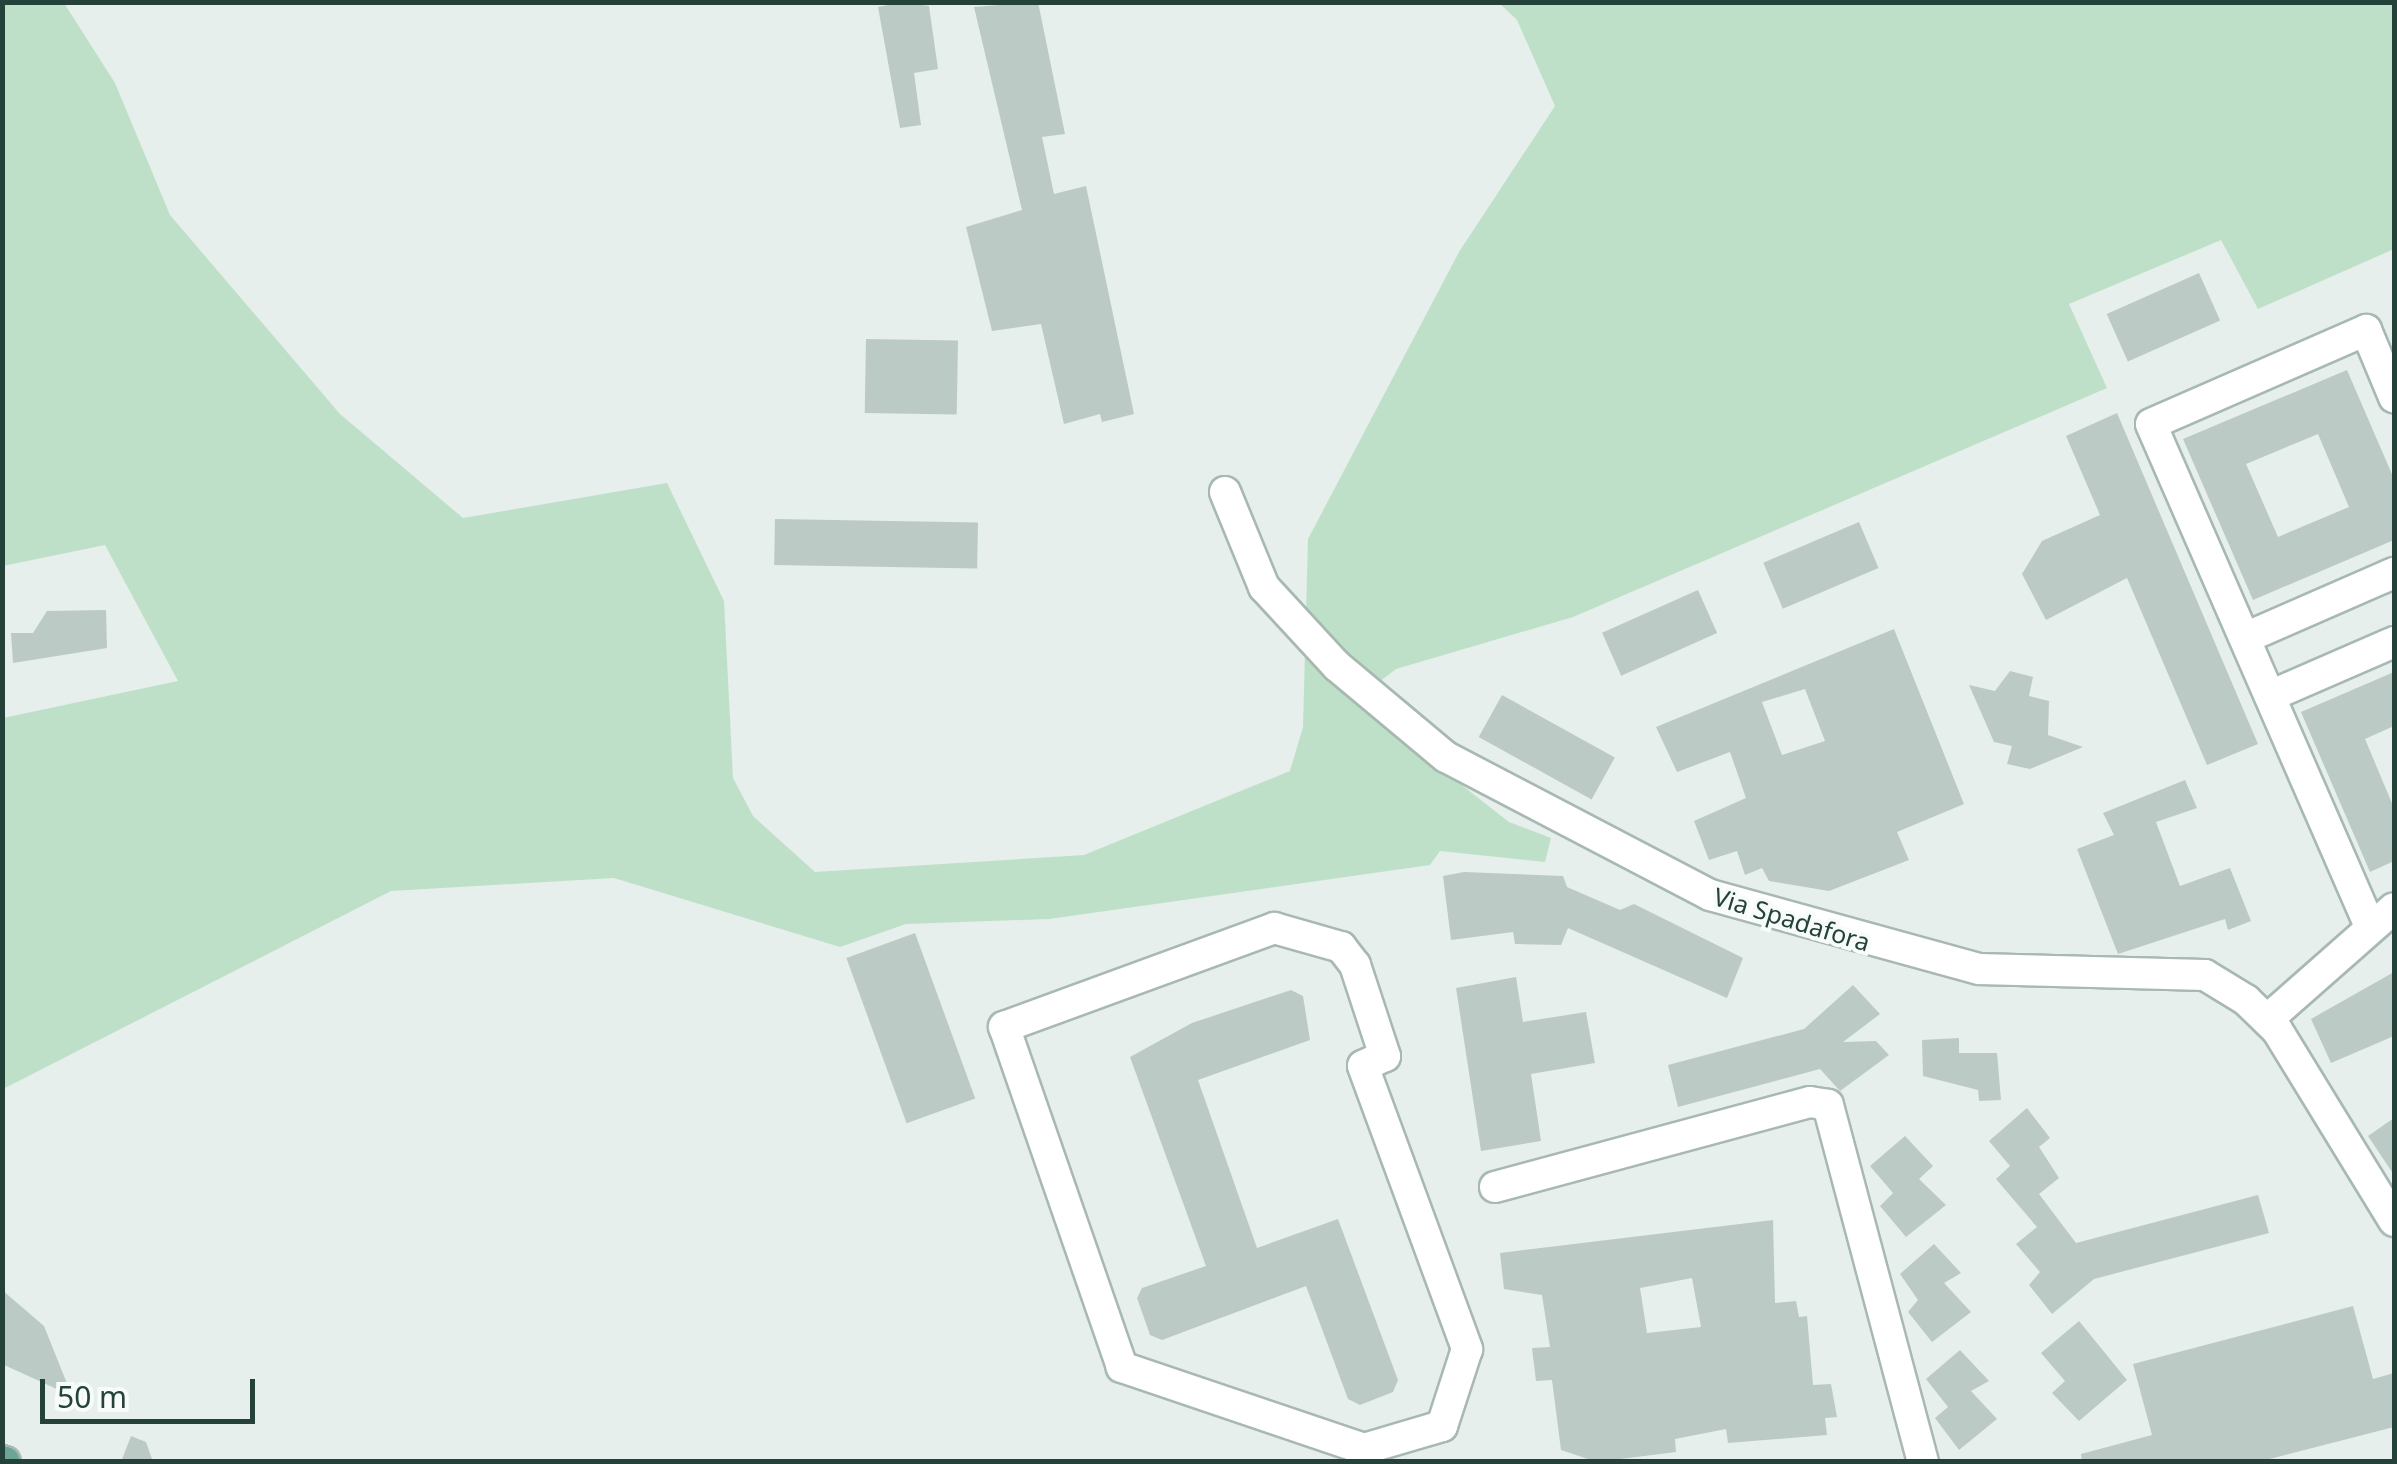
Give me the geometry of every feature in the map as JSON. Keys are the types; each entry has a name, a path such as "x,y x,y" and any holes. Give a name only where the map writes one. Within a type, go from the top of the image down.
{"street":[{"path":"2267,1020 2382,916 2270,696 2151,424 2366,330 2394,397"},
{"name":"Via Spadafora","path":"1225,492 1264,587 1337,666 1446,757 1576,829 1710,896 1828,934 1979,969 2205,975 2267,1020 2394,1221"},
{"path":"2245,638 2394,574"},
{"path":"2270,696 2394,642"},
{"path":"1274,928 1341,947 1385,1056 1363,1066 1466,1349 1442,1426 1402,1451 1364,1449 1122,1366 1004,1028 1274,928"},
{"path":"1496,1186 1810,1102 1828,1105 1923,1462"}],"green space":[{"path":"3,3 64,3 115,83 170,215 340,414 463,518 667,483 724,601 733,778 753,816 815,872 1084,855 1290,771 1303,727 1308,539 1459,252 1555,106 1517,20 1499,3 2394,3 2394,249 2258,309 2221,240 2069,304 2107,388 1573,617 1396,669 1354,701 1509,822 1551,838 1545,862 1440,851 1430,865 1049,919 906,924 840,947 614,878 391,891 3,1089 3,718 178,681 105,545 3,566"}],"building":[{"path":"903,2 929,6 938,69 914,73 921,125 900,128 878,7"},
{"path":"1038,2 1065,134 1042,137 1054,194 1086,186 1134,414 1102,422 1100,414 1064,424 1041,324 992,331 966,227 1022,210 974,7"},
{"path":"2199,273 2220,321 2128,362 2107,314"},
{"path":"866,339 958,341 957,415 865,413"},
{"path":"2347,370 2394,479 2394,540 2253,600 2183,439","holes":["2318,434 2349,507 2278,537 2246,464"]},
{"path":"2117,413 2258,744 2207,765 2127,578 2046,620 2022,574 2042,541 2100,515 2066,436"},
{"path":"775,519 978,523 977,569 774,565"},
{"path":"1859,522 1879,568 1783,609 1763,563"},
{"path":"1698,590 1717,633 1621,676 1602,633"},
{"path":"106,610 107,648 13,663 11,633 33,633 47,611"},
{"path":"1894,629 1964,804 1897,832 1909,860 1829,891 1769,881 1762,868 1745,875 1737,851 1709,860 1694,821 1746,798 1730,752 1677,772 1656,727","holes":["1805,689 1825,741 1782,755 1762,702"]},
{"path":"2010,671 2033,677 2029,696 2049,701 2048,735 2083,747 2030,769 2007,764 2012,746 1994,742 1969,685 1995,691"},
{"path":"2394,672 2394,726 2365,739 2394,808 2394,861 2370,872 2301,712"},
{"path":"1502,695 1615,758 1592,800 1479,737"},
{"path":"2185,780 2197,808 2156,822 2180,886 2230,868 2251,921 2228,930 2225,919 2118,954 2077,849 2114,835 2103,813"},
{"path":"1464,872 1563,876 1567,887 1620,910 1634,904 1743,958 1727,998 1568,928 1561,945 1515,944 1513,932 1451,940 1443,876"},
{"path":"915,933 975,1098 907,1123 846,958"},
{"path":"2394,972 2394,1036 2331,1063 2311,1019"},
{"path":"1516,977 1523,1022 1586,1012 1595,1063 1531,1074 1541,1141 1481,1151 1456,988"},
{"path":"1853,985 1880,1014 1843,1042 1876,1041 1889,1055 1840,1091 1820,1069 1678,1107 1668,1065 1804,1029"},
{"path":"1291,990 1303,996 1310,1040 1198,1080 1257,1248 1338,1219 1398,1380 1393,1392 1360,1405 1348,1399 1306,1286 1162,1340 1150,1335 1137,1298 1142,1288 1206,1266 1130,1057 1192,1023"},
{"path":"1959,1038 1959,1053 1997,1053 2001,1100 1979,1101 1978,1090 1923,1076 1922,1040"},
{"path":"2027,1108 2050,1138 2039,1147 2059,1178 2039,1194 2076,1243 2258,1195 2269,1233 2094,1279 2052,1314 2029,1285 2040,1272 2016,1244 2037,1227 1996,1179 2010,1166 1989,1141"},
{"path":"2394,1118 2394,1175 2368,1136"},
{"path":"1905,1136 1933,1166 1919,1179 1946,1205 1906,1237 1880,1206 1893,1193 1870,1166"},
{"path":"1773,1220 1775,1303 1796,1301 1799,1317 1807,1316 1813,1385 1831,1384 1837,1417 1825,1418 1827,1435 1728,1443 1726,1429 1675,1439 1676,1452 1597,1462 1561,1450 1552,1380 1536,1381 1532,1348 1550,1347 1542,1295 1504,1289 1500,1253","holes":["1692,1278 1701,1327 1647,1333 1640,1288"]},
{"path":"1934,1244 1961,1273 1944,1283 1971,1312 1932,1342 1908,1312 1918,1300 1900,1274"},
{"path":"2,1290 44,1326 72,1396 2,1364"},
{"path":"2353,1306 2373,1379 2394,1373 2394,1427 2258,1462 2082,1462 2081,1454 2152,1435 2133,1364"},
{"path":"2079,1321 2127,1380 2079,1421 2052,1393 2065,1381 2041,1353"},
{"path":"1960,1350 1989,1381 1971,1391 1997,1419 1959,1450 1935,1418 1948,1407 1926,1379"},
{"path":"131,1436 146,1442 153,1462 121,1462"}]}
